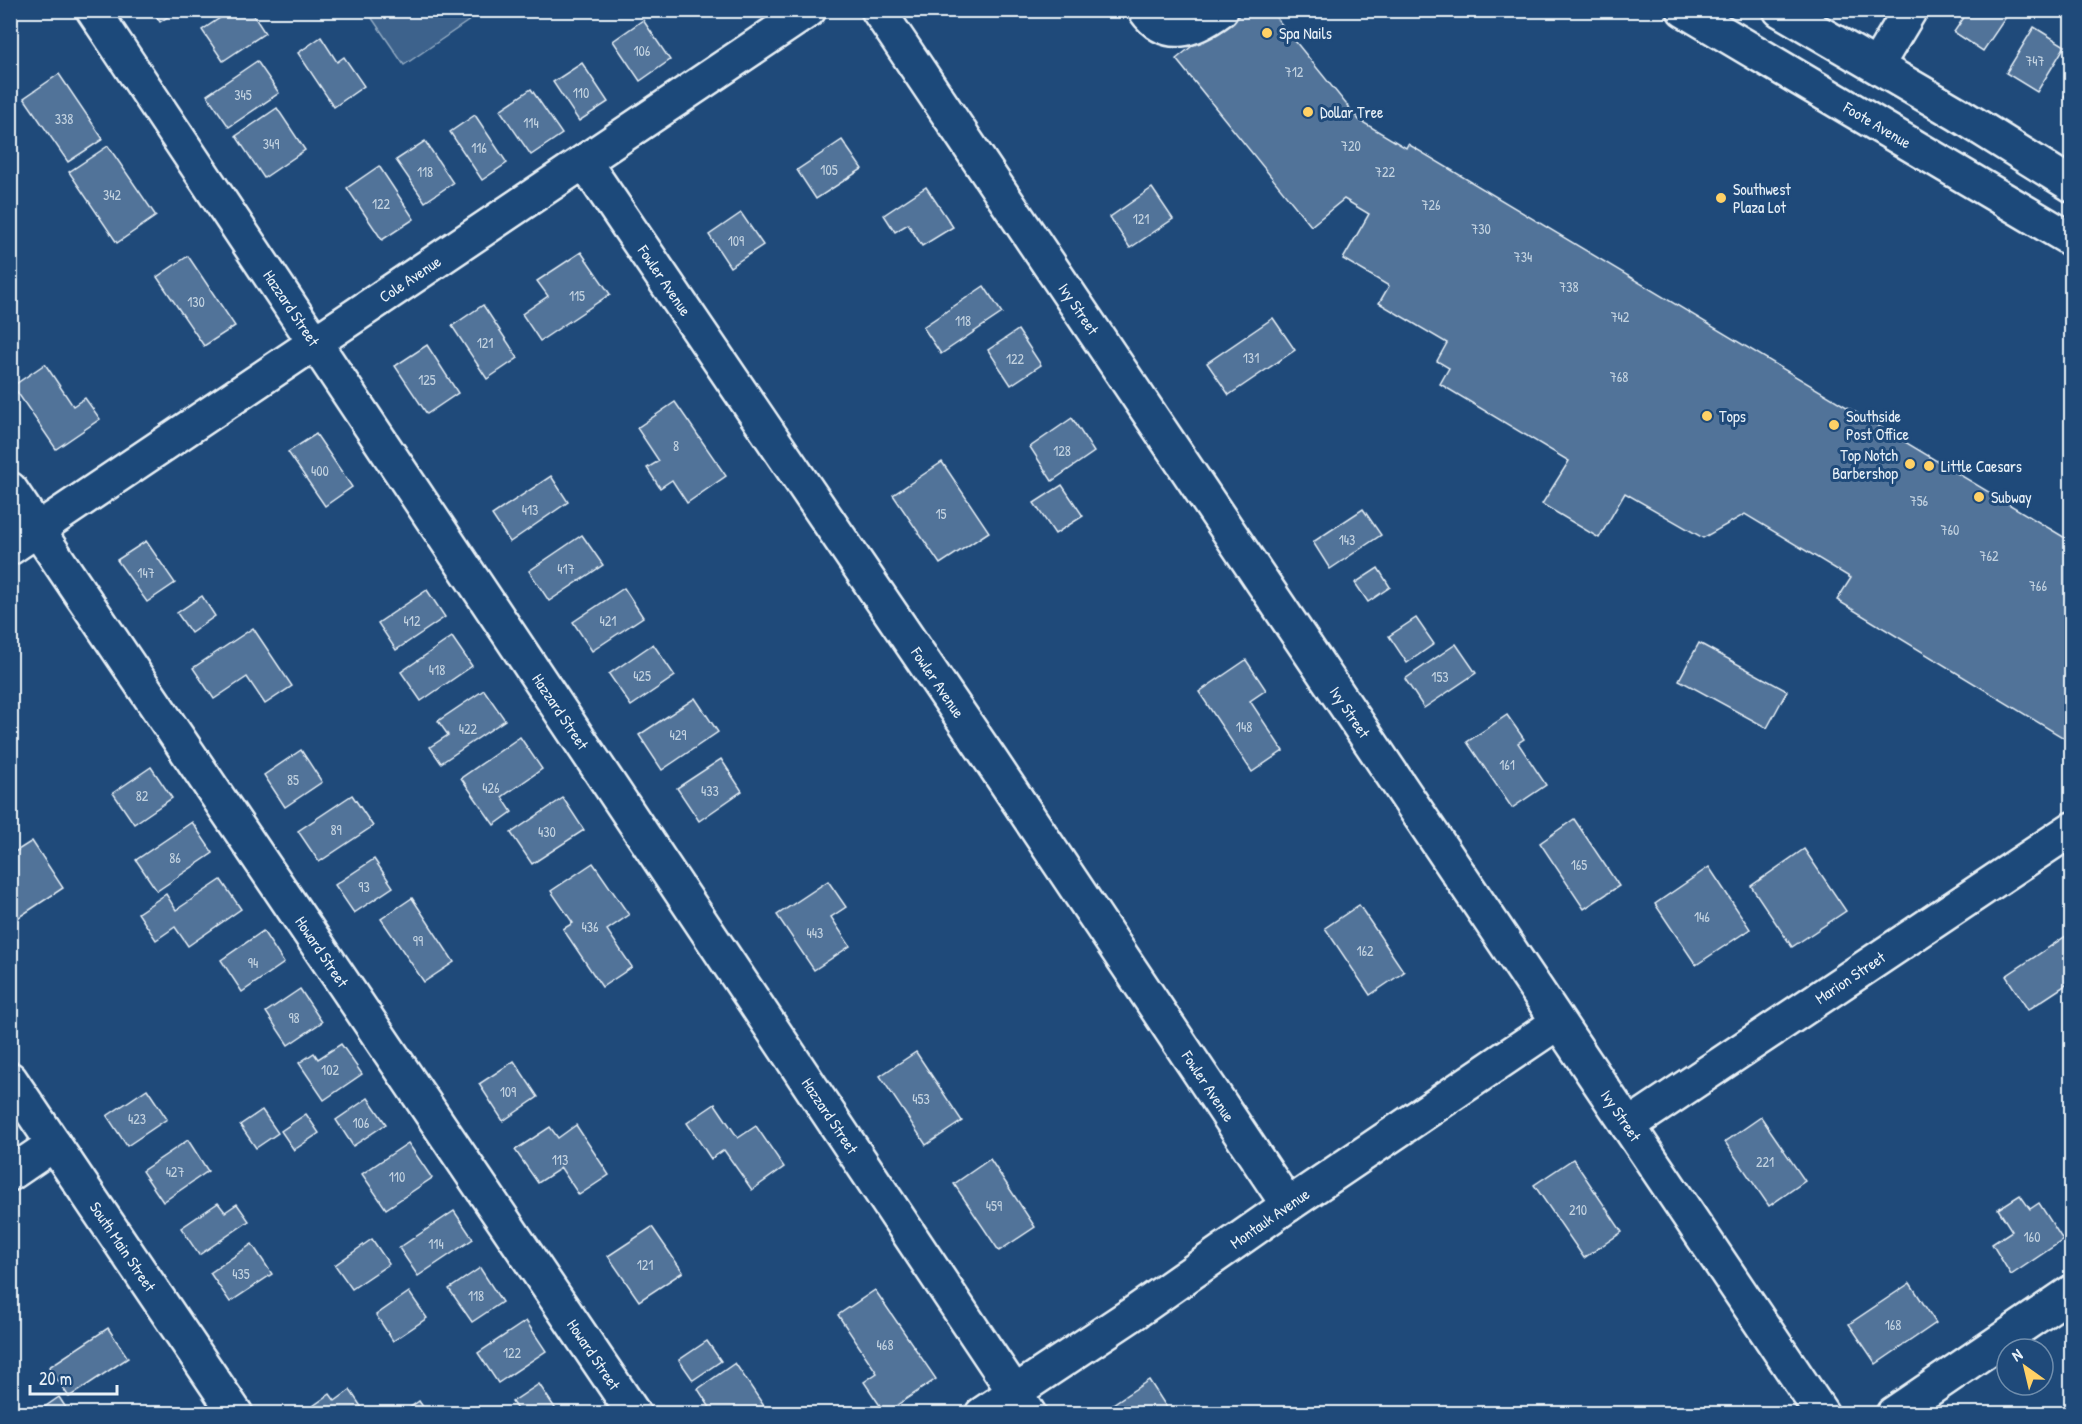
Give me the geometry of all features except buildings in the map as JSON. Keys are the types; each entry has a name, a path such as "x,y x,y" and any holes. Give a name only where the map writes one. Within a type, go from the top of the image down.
{"main road":[{"name":"Hazzard Street","path":"93,10 1022,1402"},
{"name":"Cole Avenue","path":"10,548 585,163 809,10"},
{"name":"Ivy Street","path":"878,10 1266,582 1557,1023 1822,1413"},
{"path":"1144,10 1156,24 1170,30 1197,25 1221,10"},
{"name":"Foote Avenue","path":"1684,10 2072,240"},
{"path":"1780,10 1877,65 2072,185"},
{"path":"1877,65 1910,10"},
{"name":"Fowler Avenue","path":"585,163 992,762 1288,1205"},
{"name":"Howard Street","path":"10,489 634,1413"},
{"name":"Marion Street","path":"1628,1126 2072,830"},
{"name":"Montauk Avenue","path":"982,1413 1022,1402 1134,1313 1288,1205 1557,1023"},
{"name":"South Main Street","path":"10,1078 236,1413"},
{"path":"10,1174 54,1144"},
{"path":"1893,1413 2072,1292"}],"shaded area":[{"path":"367,11 483,11 404,65"}],"place":[{"name":"Spa Nails","path":"1267,33"},
{"name":"Dollar Tree","path":"1308,112"},
{"name":"Southwest Plaza Lot","path":"1721,198"},
{"name":"Tops","path":"1707,416"},
{"name":"Southside Post Office","path":"1834,425"},
{"name":"Top Notch Barbershop","path":"1910,464"},
{"name":"Little Caesars","path":"1929,466"},
{"name":"Subway","path":"1979,497"}]}
